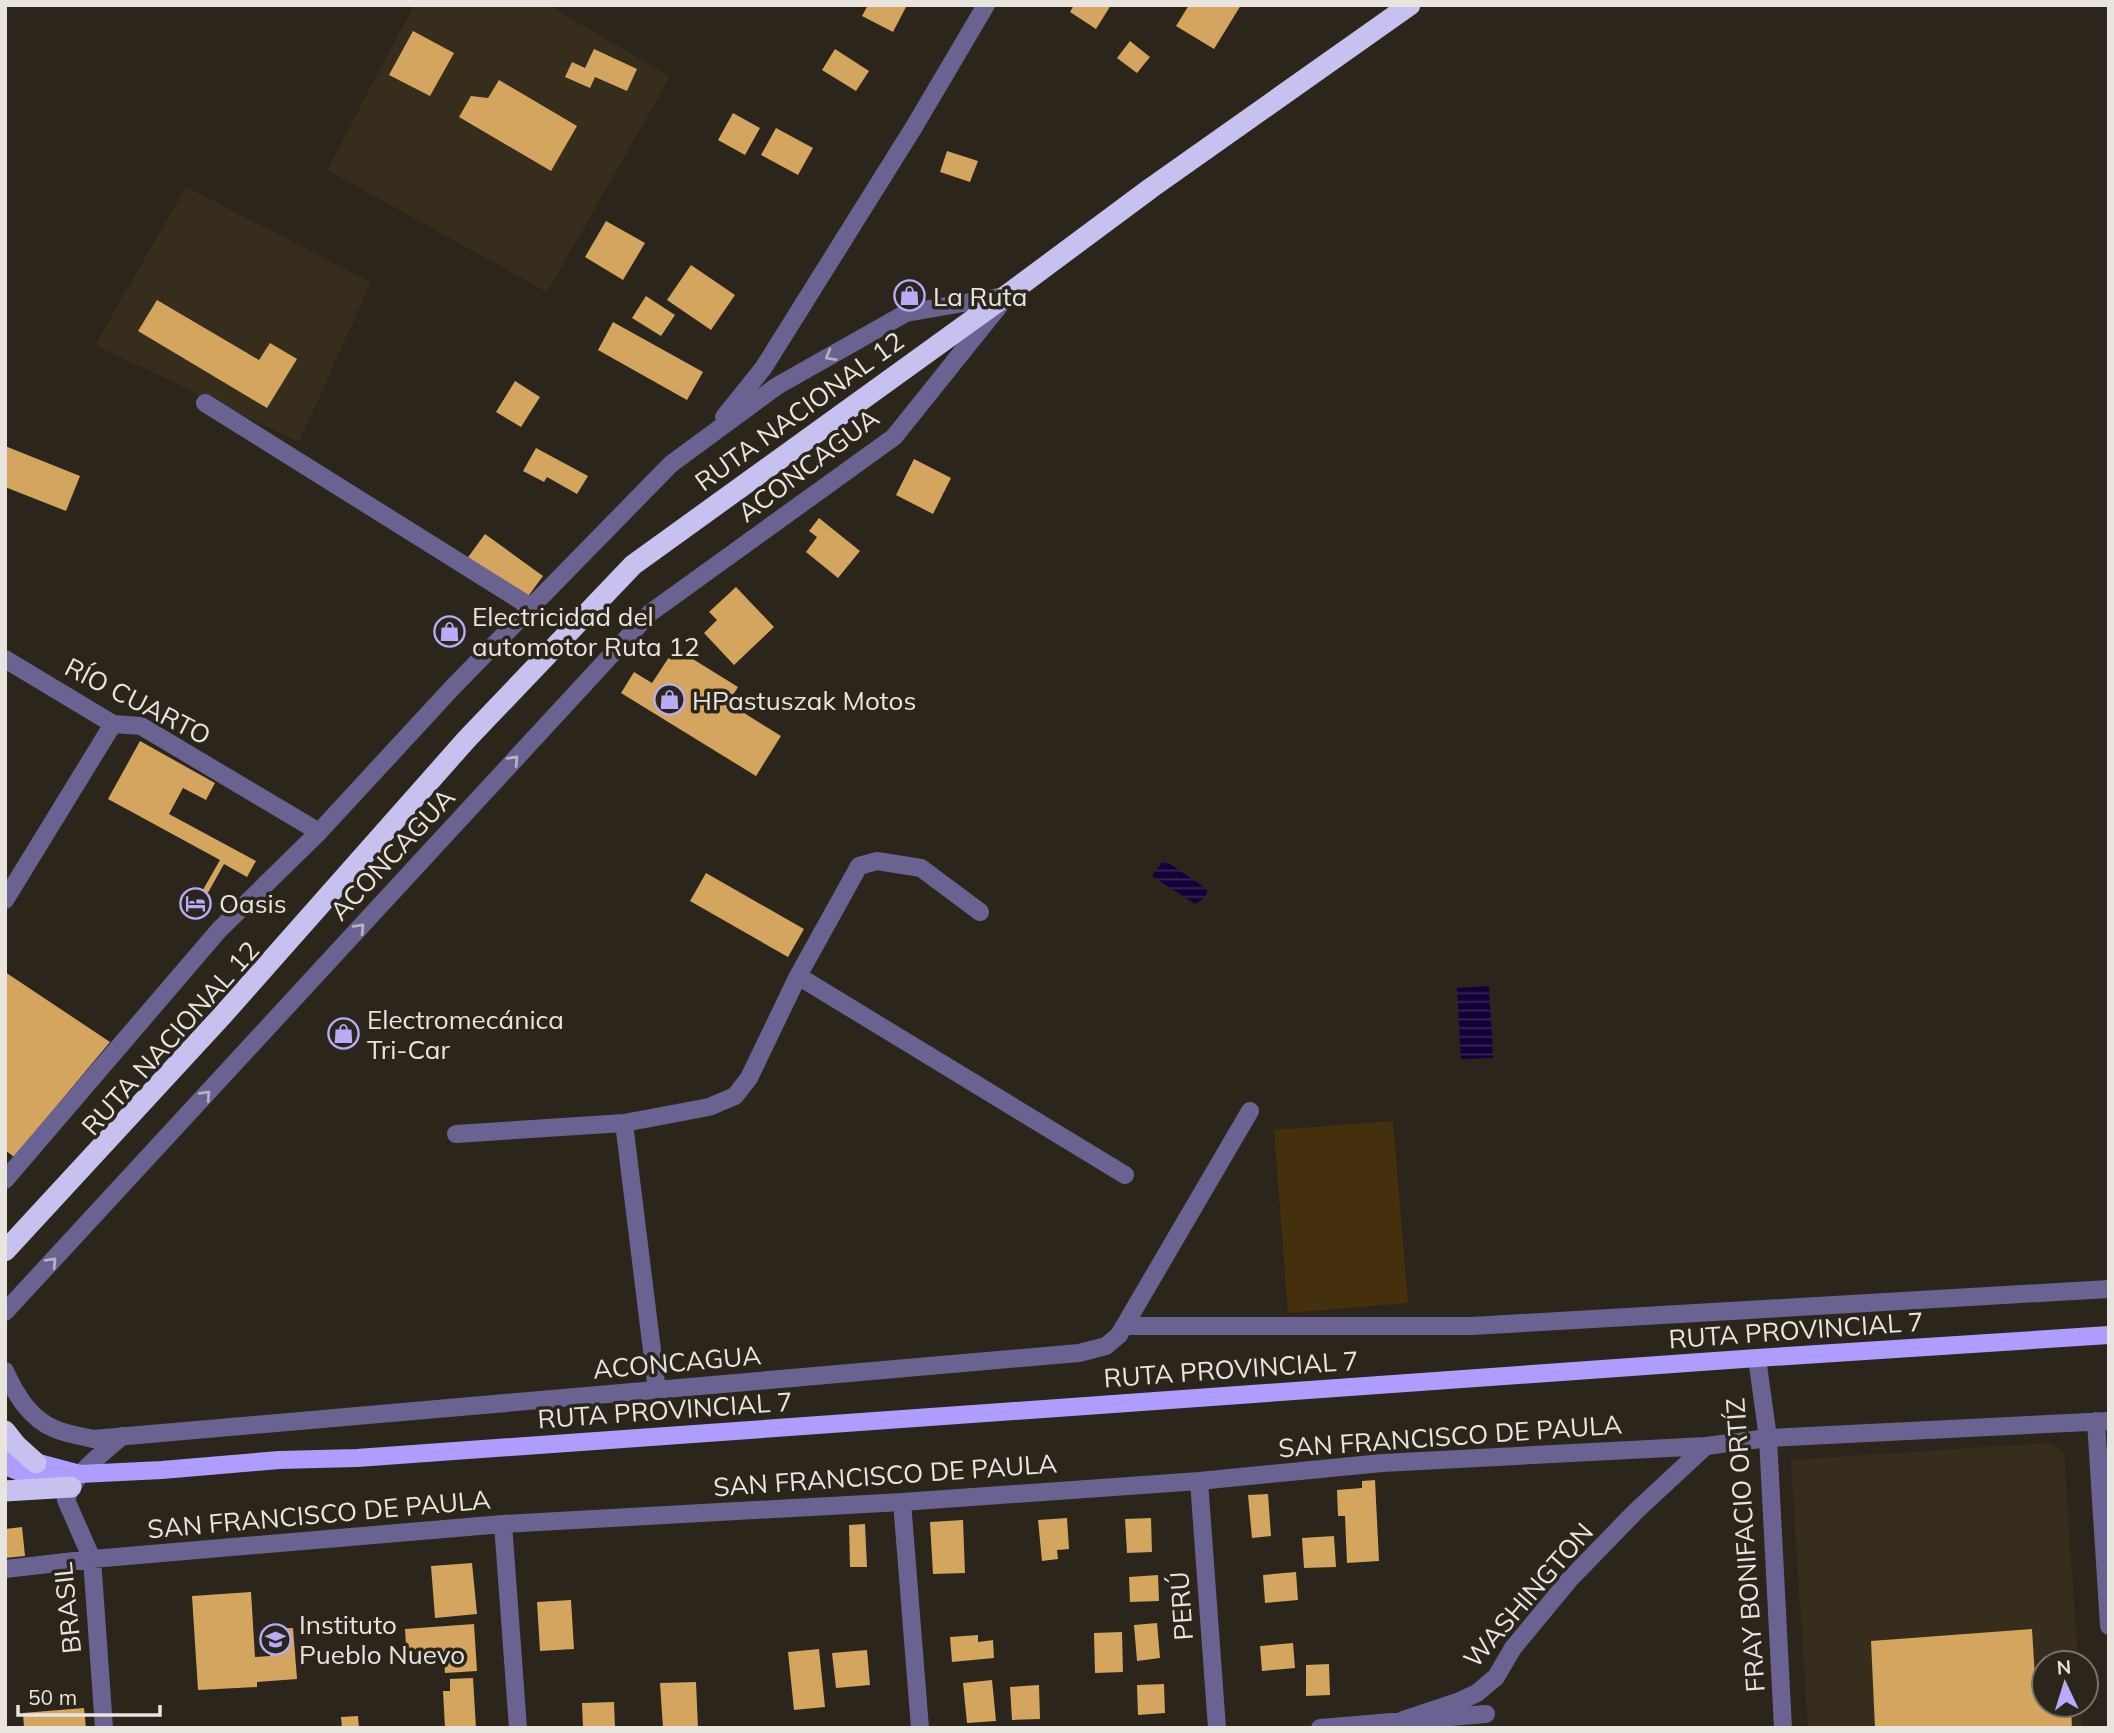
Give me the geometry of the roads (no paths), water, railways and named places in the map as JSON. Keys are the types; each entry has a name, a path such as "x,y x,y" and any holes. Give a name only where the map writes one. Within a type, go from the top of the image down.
{"highway":[{"name":"RUTA NACIONAL 12","path":"5,1251 221,1017 399,814 633,565 1151,188 1410,5"},
{"name":"RUTA NACIONAL 12","path":"5,1266 444,775 457,752"},
{"path":"5,1431 36,1463"},
{"path":"5,1491 75,1480"}],"main road":[{"name":"RUTA PROVINCIAL 7","path":"5,1466 27,1475 75,1480 293,1470 357,1458 2109,1335"},
{"name":"RUTA PROVINCIAL 7","path":"5,1454 36,1463 75,1480"}],"street":[{"path":"711,434 764,367 914,127 986,5"},
{"path":"5,1180 219,930 319,832 452,688 671,464 777,386 906,313 1007,295"},
{"name":"ACONCAGUA","path":"5,1312 650,613 894,437 1007,295"},
{"path":"205,403 531,607"},
{"name":"RÍO CUARTO","path":"5,659 113,724 141,726 319,832"},
{"path":"5,900 113,724"},
{"path":"456,1135 624,1123 709,1107 735,1096 749,1078 798,976 859,866 877,861 921,868 980,912"},
{"path":"798,976 1125,1175"},
{"name":"ACONCAGUA","path":"5,1371 14,1391 31,1414 55,1429 93,1439 1079,1353 1105,1346 1119,1335 1250,1111"},
{"path":"624,1123 657,1391"},
{"path":"1124,1326 1472,1326 2109,1289"},
{"name":"FRAY BONIFACIO ORTÍZ","path":"1757,1358 1768,1438 1783,1728"},
{"path":"2102,1421 2109,1626"},
{"name":"SAN FRANCISCO DE PAULA","path":"5,1569 92,1559 503,1524 902,1502 1199,1481 1382,1464 1706,1446 1768,1438 2102,1421"},
{"path":"75,1480 122,1437"},
{"name":"WASHINGTON","path":"1403,1720 1477,1693 1496,1677 1513,1648 1570,1579 1636,1511 1706,1446"},
{"name":"BRASIL","path":"75,1480 66,1500 92,1559 104,1728"},
{"name":"PERÚ","path":"1199,1481 1217,1728"},
{"path":"902,1502 920,1728"},
{"path":"503,1524 518,1728"},
{"path":"1320,1728 1403,1720 1487,1721 1496,1677"}],"place":[{"name":"La Ruta","path":"910,296"},
{"name":"Electricidad del automotor Ruta 12","path":"449,631"},
{"name":"HPastuszak Motos","path":"669,700"},
{"name":"Oasis","path":"196,903"},
{"name":"Electromecánica Tri-Car","path":"344,1034"},
{"name":"Instituto Pueblo Nuevo","path":"276,1639"}]}
